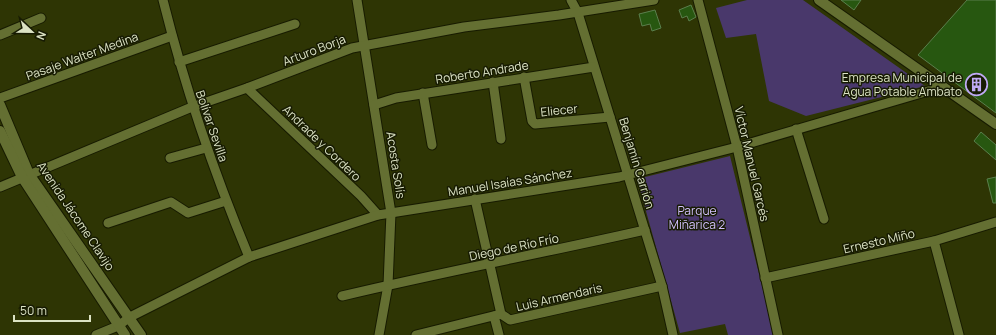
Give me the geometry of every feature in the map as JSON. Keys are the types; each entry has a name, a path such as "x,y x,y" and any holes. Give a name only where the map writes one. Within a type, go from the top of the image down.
{"street":[{"name":"Bolívar Sevilla","path":"163,0 179,62 206,148 249,257"},
{"name":"Acosta Solís","path":"357,0 391,213 388,285 379,335"},
{"name":"Benjamín Carrión","path":"571,0 577,12 662,286 673,335"},
{"name":"Arturo Borja","path":"0,187 25,175 192,106 247,88 352,48 464,27 654,0"},
{"name":"Víctor Manuel Garcés","path":"698,0 737,147 778,335"},
{"path":"819,0 996,124"},
{"path":"0,35 41,18"},
{"path":"179,62 295,24"},
{"name":"Pasaje Walter Medina","path":"0,98 172,36"},
{"name":"Roberto Andrade","path":"374,105 396,98 423,93 594,67"},
{"name":"Eliecer","path":"524,78 532,121 535,124 610,117"},
{"path":"493,82 501,138"},
{"name":"Manuel Isaías Sánchez","path":"96,335 118,326 130,318 249,257 378,215 627,175 737,147 942,87"},
{"name":"Andrade y Cordero","path":"247,88 361,196 378,215"},
{"path":"423,93 432,145"},
{"name":"Avenida Jácome Clavijo","path":"0,105 25,175 141,335"},
{"path":"796,130 824,219"},
{"name":"Avenida Jácome Clavijo","path":"0,131 25,175 125,335"},
{"path":"170,158 206,148"},
{"path":"475,199 490,265 498,315 499,335"},
{"path":"108,223 171,202 188,213 226,201"},
{"name":"Ernesto Miño","path":"765,278 934,241 996,222"},
{"name":"Diego de Río Frío","path":"342,296 388,285 490,265 644,230"},
{"path":"934,241 959,335"},
{"name":"Luis Armendaris","path":"416,335 444,332 498,315 510,320 662,286"}],"green space":[{"path":"747,0 803,0 925,86 806,116 769,101 756,34 726,38 716,8"},
{"name":"Parque Miñarica 2","path":"730,156 774,335 728,335 725,324 680,333 637,179"}],"building":[{"path":"841,0 861,0 854,10"},
{"name":"Empresa Municipal de Agua Potable Ambato","path":"967,0 996,0 996,113 918,55"},
{"path":"691,5 696,17 689,21 687,16 682,18 679,10"},
{"path":"655,10 661,28 652,31 650,24 642,26 639,14"},
{"path":"981,132 996,145 996,160 974,141"},
{"path":"996,177 996,203 993,203 987,179"}],"place":[{"name":"Empresa Municipal de Agua Potable Ambato","path":"977,84"}]}
